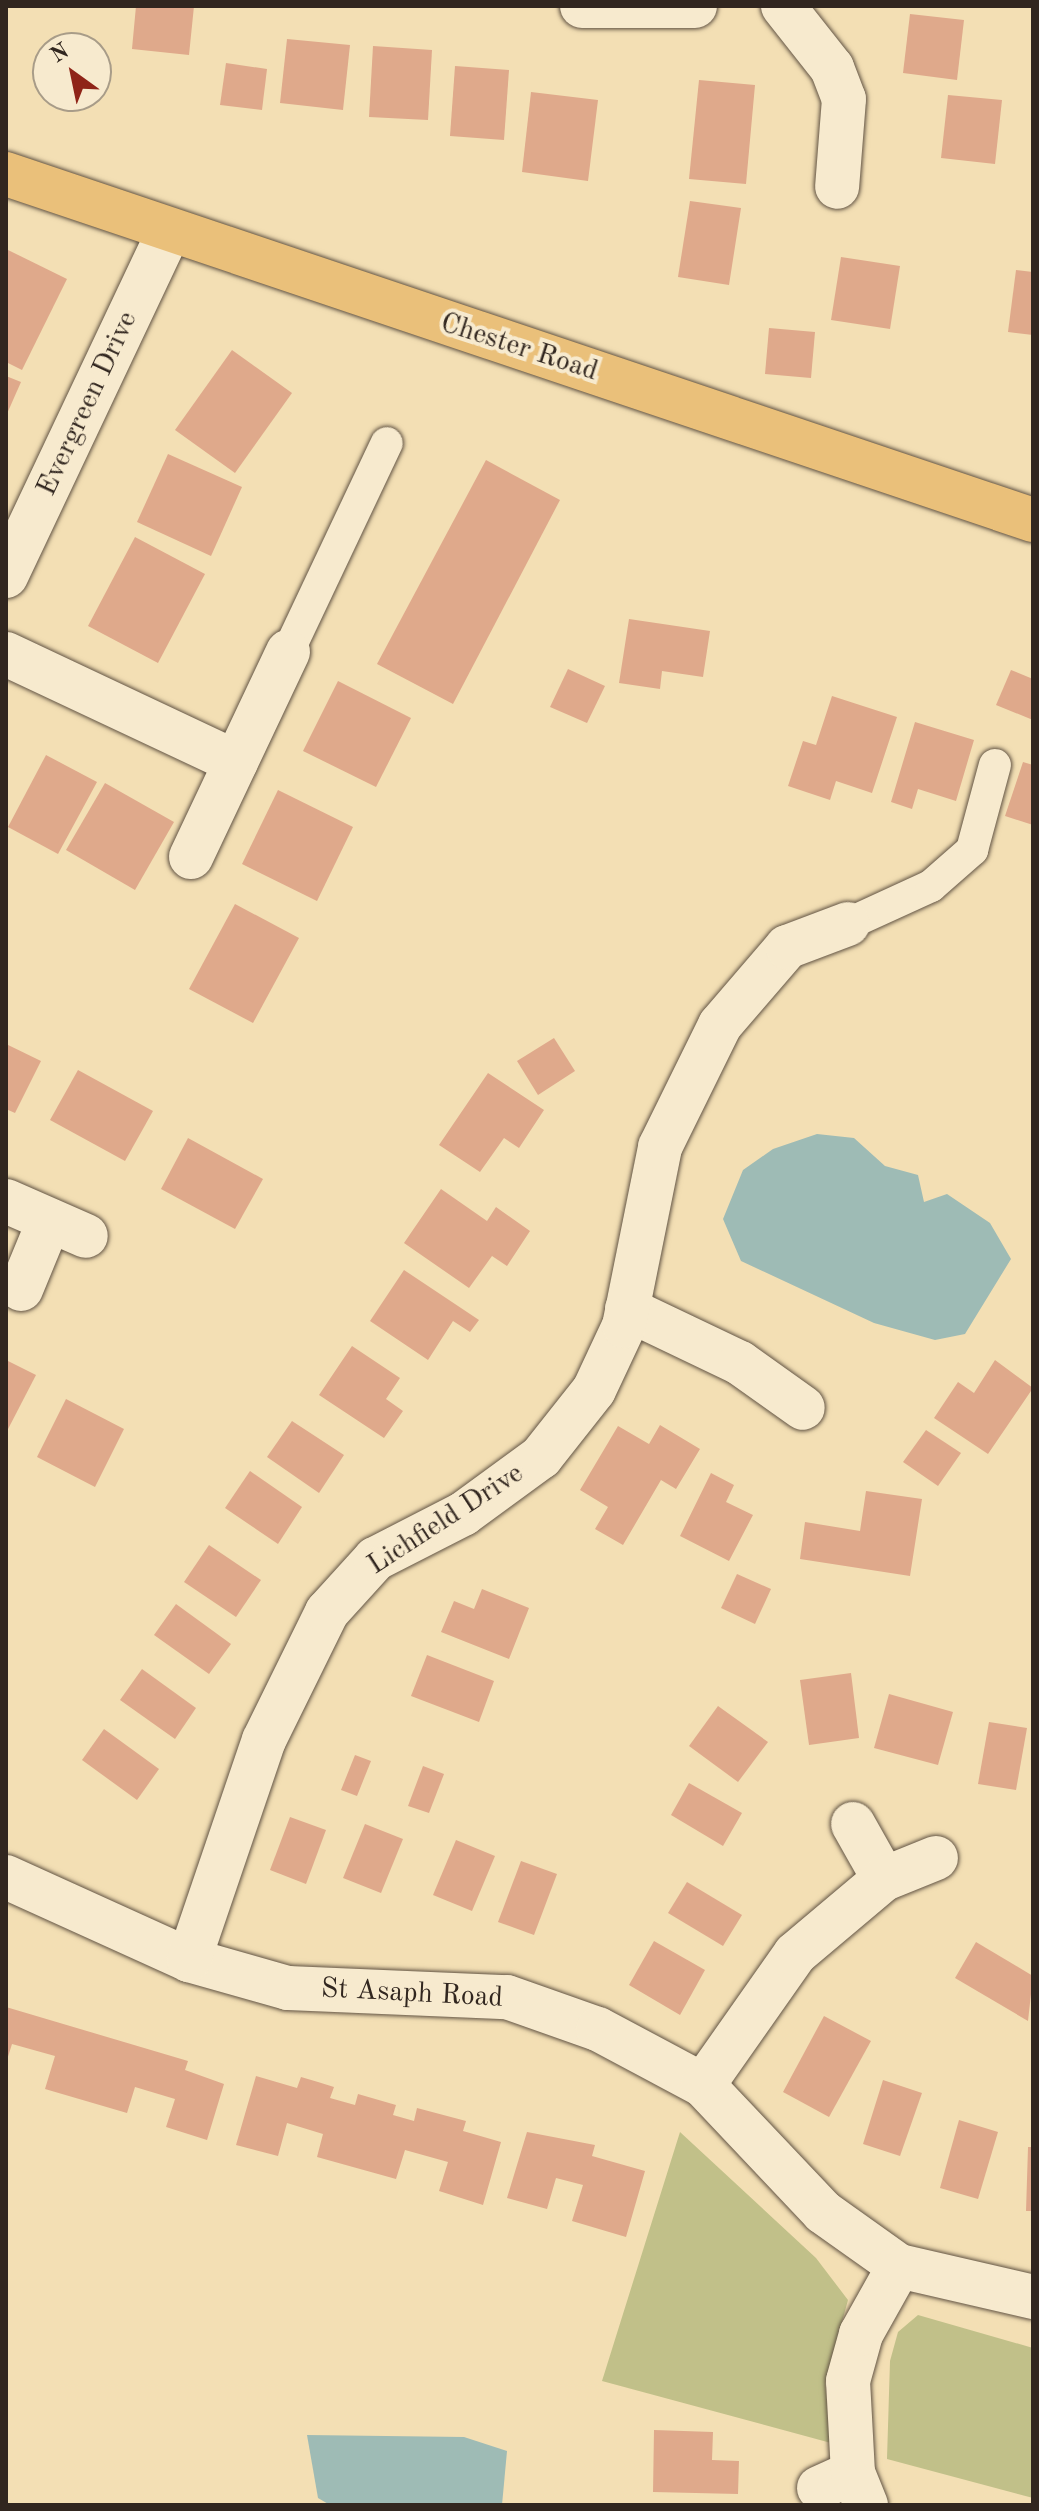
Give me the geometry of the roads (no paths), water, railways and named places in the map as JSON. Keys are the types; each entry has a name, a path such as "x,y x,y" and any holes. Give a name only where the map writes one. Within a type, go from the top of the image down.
{"main road":[{"name":"Chester Road","path":"6,174 1033,520"}],"street":[{"path":"582,6 695,6"},
{"path":"783,6 832,68 844,99 837,187"},
{"name":"Evergreen Drive","path":"6,576 169,231"},
{"path":"191,857 288,652"},
{"path":"6,654 236,762"},
{"name":"Lichfield Drive","path":"189,1960 264,1740 327,1612 375,1559 463,1514 541,1457 594,1390 627,1309 660,1147 720,1025 787,947 848,924"},
{"path":"6,1201 68,1228 21,1289"},
{"path":"627,1309 740,1363 803,1408"},
{"path":"853,1824 884,1879"},
{"path":"703,2085 795,1954 884,1879 936,1858"},
{"name":"St Asaph Road","path":"6,1877 189,1960 288,1988 507,1997 598,2029 703,2085 823,2212 899,2266 1033,2297"},
{"path":"846,2489 848,2381 861,2334 899,2266"}],"lane":[{"path":"288,652 387,443"},
{"path":"848,924 931,886 972,850 995,765"}],"water":[{"path":"817,1134 854,1138 885,1166 918,1175 924,1202 947,1194 990,1223 1011,1259 965,1334 935,1340 874,1323 741,1261 723,1219 743,1170 773,1149"},
{"path":"307,2435 464,2437 507,2451 502,2505 330,2505 318,2498"}]}
